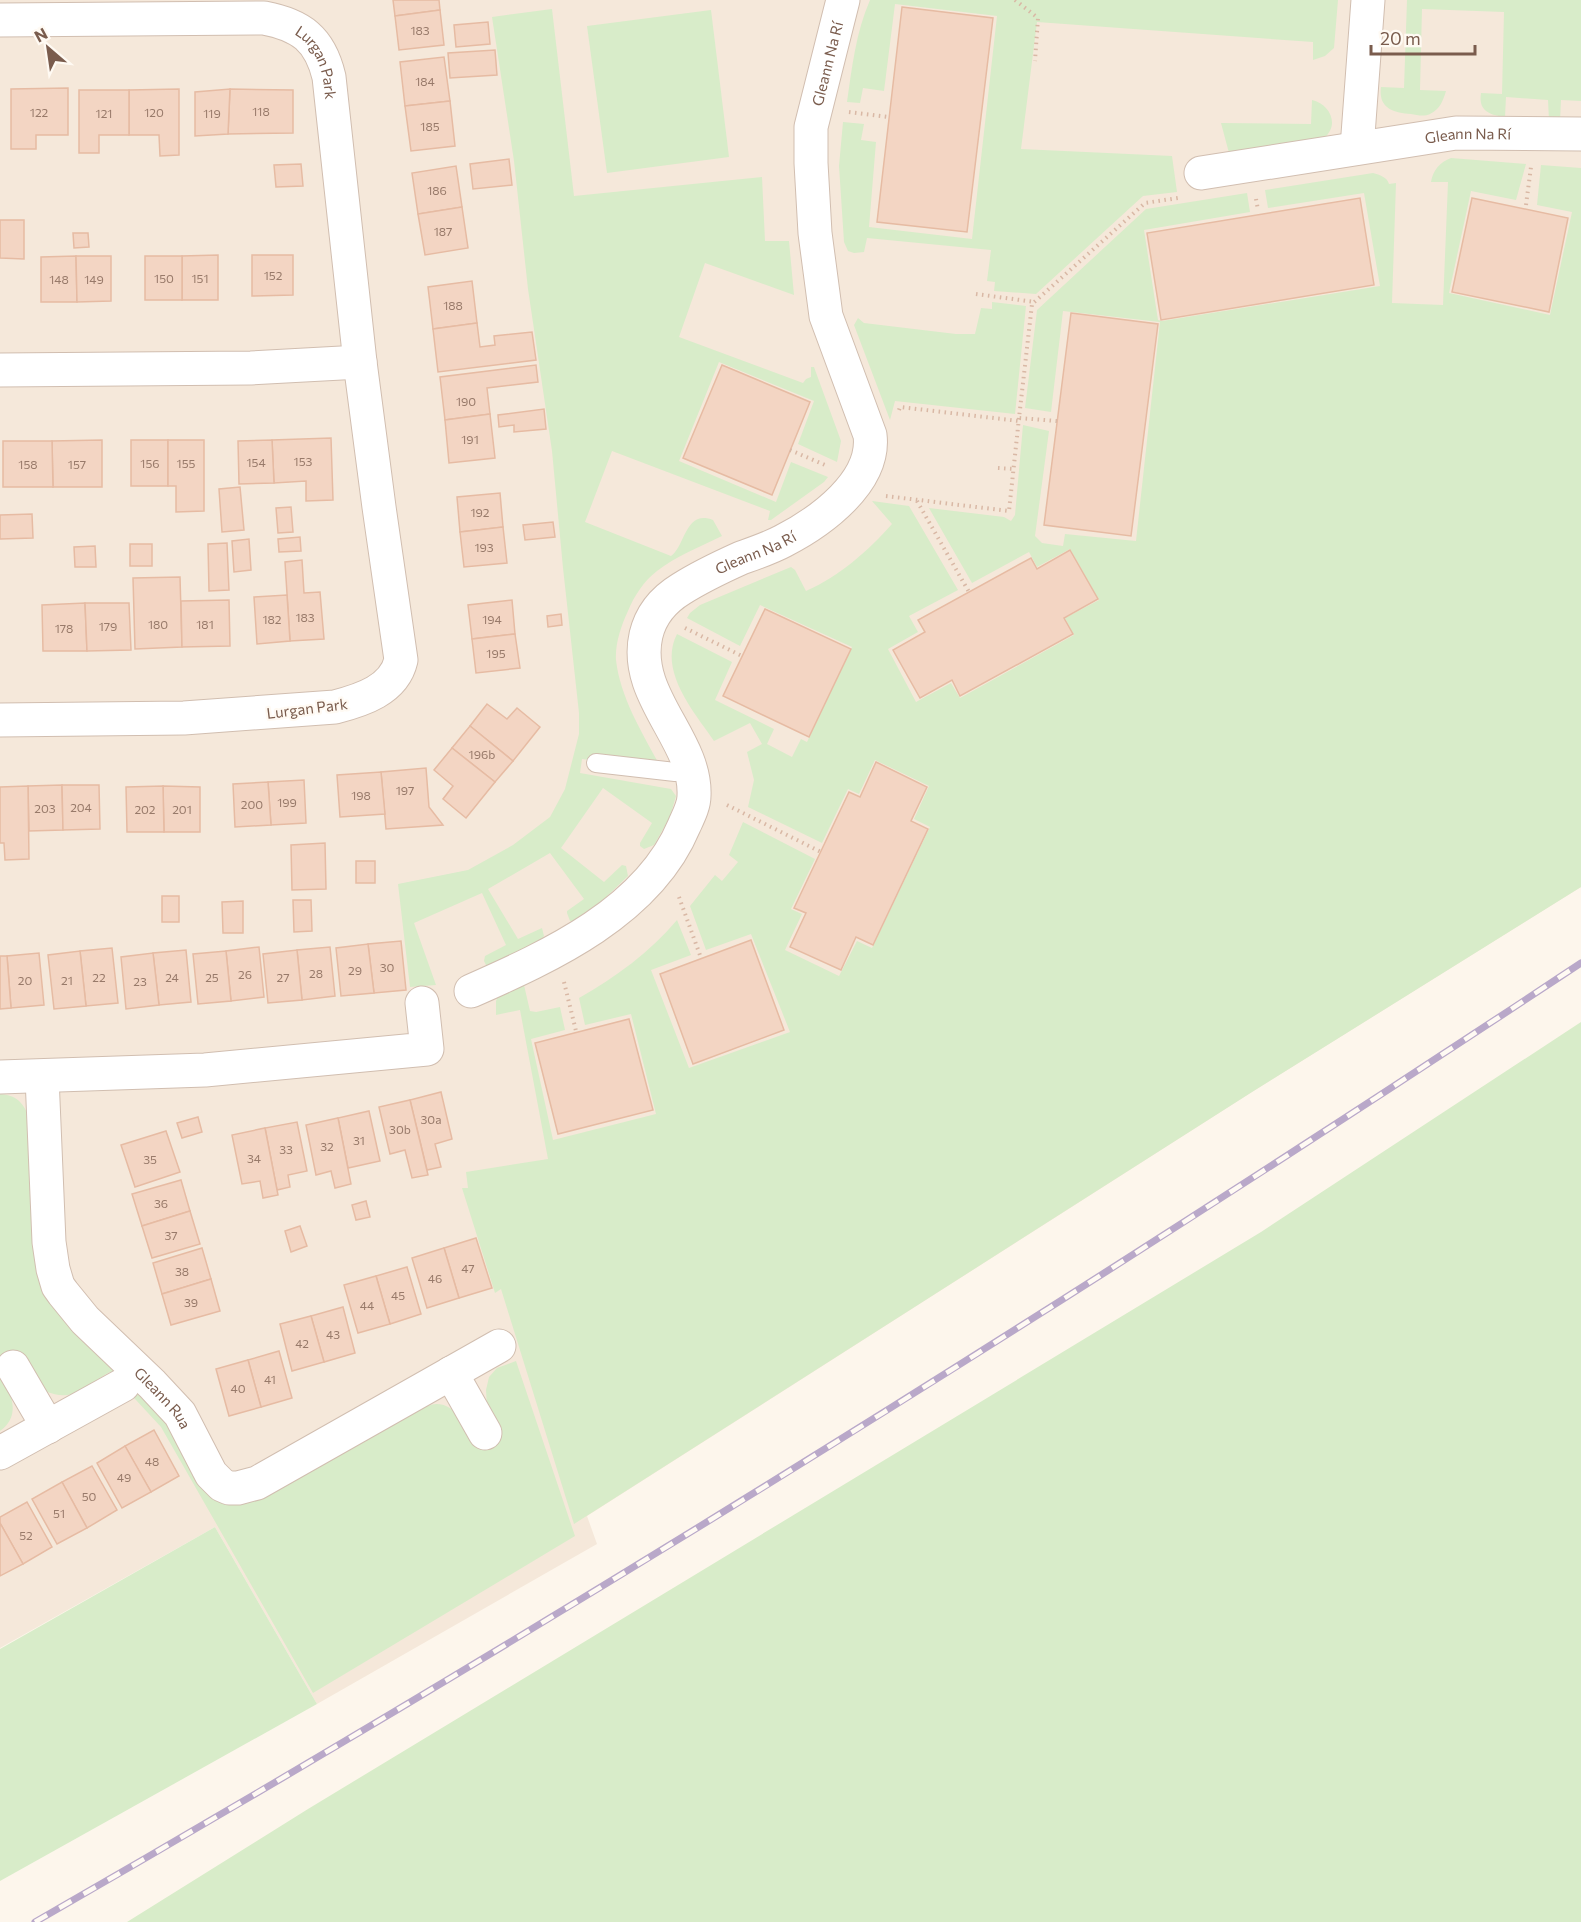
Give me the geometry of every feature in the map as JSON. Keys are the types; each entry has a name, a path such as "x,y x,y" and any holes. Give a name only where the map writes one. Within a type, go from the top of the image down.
{"street":[{"name":"Gleann Na Rí","path":"691,775 644,665 643,648 655,613 665,600 698,579 785,540 832,507 852,488 863,472 872,447 870,435 826,316 815,232 811,127 843,0"},
{"path":"1357,148 1368,0"},
{"name":"Lurgan Park","path":"0,20 264,18 300,29 322,56 329,77 360,362 378,507 401,660 395,677 374,693 335,707 184,718 0,720"},
{"name":"Gleann Na Rí","path":"1201,173 1456,133 1581,134"},
{"path":"0,370 251,368 360,362"},
{"path":"471,991 557,951 584,935 636,892 665,861 679,838 694,799 691,775"},
{"path":"0,1077 205,1070 428,1049 422,1003"},
{"name":"Gleann Rua","path":"42,1077 49,1242 58,1286 85,1320 180,1414 207,1466 222,1485 238,1488 257,1483 499,1346"},
{"path":"13,1366 48,1427"},
{"path":"451,1373 485,1433"},
{"name":"Gleann Rua","path":"0,1453 123,1385"}],"lane":[{"path":"596,763 691,775"}],"path":[{"path":"1014,0 1038,18 1035,61"},
{"path":"852,488 874,494 1009,511 1032,304 1145,203 1193,195 1201,173"},
{"path":"976,294 1035,302"},
{"path":"870,435 894,430 900,407 1057,421"},
{"path":"998,468 1014,469"},
{"path":"917,500 969,592"},
{"path":"655,613 742,656"},
{"path":"691,775 821,852"},
{"path":"665,861 701,958"},
{"path":"557,951 576,1032"}],"shaded area":[{"path":"0,0 1581,0 1581,887 1252,1092 587,1516 597,1544 317,1704 215,1527 0,1648"}],"green space":[{"path":"870,0 1338,0 1334,48 1325,56 1313,60 1313,42 1037,22 1021,149 1172,156 1177,192 1143,196 1036,294 994,291 995,282 987,281 991,250 867,238 864,252 848,251 844,242 839,166 843,122 864,124 861,140 876,142 869,227 972,239 997,16 895,4 884,91 863,88 860,103 847,102 858,37"},
{"path":"1407,0 1581,0 1581,101 1561,100 1560,121 1549,120 1548,100 1506,97 1505,117 1486,111 1481,104 1481,93 1502,94 1504,12 1422,9 1420,90 1446,91 1445,95 1439,107 1428,115 1393,111 1384,105 1381,87 1404,88"},
{"path":"552,9 574,196 762,177 765,241 789,241 794,295 705,263 679,337 803,383 811,377 811,367 814,367 841,441 837,462 798,444 814,401 719,362 679,461 776,502 791,462 828,477 824,482 768,520 770,511 612,451 585,522 671,556 691,524 697,520 704,518 713,520 722,536 680,556 652,575 633,600 619,635 616,660 622,687 632,713 658,762 650,768 582,759 580,773 671,789 676,796 670,817 654,845 644,849 640,843 652,823 603,788 561,848 604,882 622,865 626,866 628,876 603,900 570,921 567,911 584,899 550,853 488,889 518,939 542,928 544,936 540,941 489,966 486,965 485,956 506,945 482,893 414,923 436,985 410,987 398,884 468,870 513,845 550,817 565,789 579,734 579,713 552,451 528,289 514,161 492,17"},
{"path":"711,10 729,157 607,173 587,26"},
{"path":"1312,100 1324,106 1331,116 1331,127 1324,138 1229,153 1221,123 1311,124"},
{"path":"1451,158 1526,164 1516,200 1471,191 1449,293 1550,315 1572,212 1537,205 1541,165 1581,168 1581,887 1252,1092 574,1524 501,1289 495,1293 462,1188 468,1188 466,1172 548,1159 520,1010 496,1015 496,1001 499,994 524,985 530,1011 560,1007 565,1030 531,1039 553,1140 656,1114 631,1014 585,1025 579,998 632,963 656,943 677,920 691,955 651,970 689,1068 790,1032 751,934 706,950 690,906 715,875 722,881 738,862 729,855 743,822 815,859 791,909 802,914 785,950 839,976 857,941 872,948 930,827 914,819 929,786 875,760 859,794 848,789 822,843 748,807 754,780 747,752 762,744 750,723 714,741 688,704 675,676 672,648 677,634 732,662 715,700 774,729 767,744 792,757 801,739 807,742 852,647 760,605 740,646 687,618 690,613 700,605 791,567 795,570 806,591 830,578 863,553 892,524 872,501 909,506 958,590 909,616 918,632 888,649 916,702 951,683 960,698 1074,635 1065,618 1099,600 1070,549 1037,567 1029,552 972,583 929,508 1004,517 1011,521 1015,515 1023,425 1049,431 1035,536 1042,543 1063,546 1065,534 1136,541 1160,322 1063,311 1051,412 1025,408 1037,310 1146,209 1247,193 1250,212 1144,230 1158,320 1380,286 1364,193 1268,208 1265,190 1373,173 1385,178 1389,184 1396,183 1392,303 1443,305 1448,182 1431,182 1438,167"},
{"path":"992,302 1026,306 1015,414 895,401 890,420 854,325 858,318 864,323 956,334 975,334 981,308 992,309"},
{"path":"1581,1022 1581,1922 127,1922 308,1809 1261,1232"},
{"path":"0,1094 18,1100 29,1117 34,1255 115,1368 175,1432 203,1488 216,1501 230,1505 250,1502 421,1408 433,1404 444,1405 456,1413 476,1445 501,1431 487,1407 486,1390 489,1377 497,1368 516,1361 575,1536 313,1693 161,1427 110,1372 77,1392 63,1395 53,1394 34,1386 0,1363"},
{"path":"0,1373 11,1396 13,1411 7,1425 0,1431"},
{"path":"215,1527 317,1704 0,1881 0,1649"}],"building":[{"path":"393,0 439,0 440,10 395,16"},
{"path":"902,7 993,18 967,232 877,222"},
{"path":"440,10 444,45 399,50 395,16"},
{"path":"488,22 490,44 456,47 454,25"},
{"path":"495,50 497,75 450,78 448,53"},
{"path":"444,57 450,101 405,106 400,62"},
{"path":"68,88 68,135 36,135 36,149 11,149 11,89"},
{"path":"179,89 179,155 160,156 159,135 129,135 129,90"},
{"path":"230,89 293,90 293,133 228,134"},
{"path":"230,89 228,134 195,136 195,92"},
{"path":"79,90 129,90 129,135 99,135 99,153 79,153"},
{"path":"450,101 455,146 411,151 405,106"},
{"path":"509,159 512,185 473,189 470,164"},
{"path":"301,164 303,186 276,187 274,165"},
{"path":"456,166 462,207 418,214 412,173"},
{"path":"1360,198 1374,285 1161,320 1147,233"},
{"path":"1472,198 1568,218 1549,312 1452,292"},
{"path":"462,207 468,248 425,255 418,214"},
{"path":"0,220 24,220 24,259 0,258"},
{"path":"73,233 88,233 89,247 74,248"},
{"path":"218,255 218,300 182,300 182,256"},
{"path":"252,255 293,255 293,295 252,296"},
{"path":"76,256 77,302 41,302 41,257"},
{"path":"76,256 111,256 111,301 77,302"},
{"path":"145,256 182,256 182,300 145,300"},
{"path":"472,281 477,323 433,329 428,287"},
{"path":"1071,313 1158,324 1131,536 1044,525"},
{"path":"477,323 480,347 495,345 494,336 532,332 536,360 438,372 433,329"},
{"path":"536,365 538,382 487,388 490,414 445,420 440,377"},
{"path":"722,365 810,402 772,495 683,458"},
{"path":"544,409 546,429 514,432 514,425 499,427 498,415"},
{"path":"490,414 495,458 449,463 445,420"},
{"path":"331,438 333,500 306,501 306,481 274,483 272,440"},
{"path":"102,440 102,487 53,487 52,441"},
{"path":"131,440 168,440 168,486 131,486"},
{"path":"168,440 204,440 204,511 176,512 176,486 168,486"},
{"path":"272,440 274,483 239,484 238,441"},
{"path":"3,441 52,441 53,487 3,487"},
{"path":"240,487 244,530 222,532 219,489"},
{"path":"500,493 503,527 460,532 457,497"},
{"path":"291,507 293,532 278,533 276,508"},
{"path":"32,514 33,538 0,539 0,515"},
{"path":"553,522 555,537 525,540 523,525"},
{"path":"503,527 507,563 464,567 460,532"},
{"path":"300,537 301,551 279,552 278,539"},
{"path":"249,539 251,570 234,572 232,541"},
{"path":"227,543 229,590 209,591 208,544"},
{"path":"130,544 152,544 152,566 130,566"},
{"path":"95,546 96,567 75,567 74,547"},
{"path":"1070,550 1098,599 1064,618 1073,634 960,696 952,680 920,698 893,650 925,632 918,620 1031,558 1037,569"},
{"path":"302,560 304,593 320,592 324,639 290,641 285,562"},
{"path":"180,577 182,647 135,649 133,578"},
{"path":"287,595 290,641 257,644 254,597"},
{"path":"229,600 230,646 182,647 181,601"},
{"path":"512,600 515,634 472,639 468,605"},
{"path":"85,603 87,651 43,651 42,605"},
{"path":"85,603 129,603 131,650 87,651"},
{"path":"765,609 851,649 809,737 723,696"},
{"path":"561,614 562,625 548,627 547,616"},
{"path":"515,634 520,668 476,673 472,639"},
{"path":"487,704 507,719 517,708 540,727 513,761 470,726"},
{"path":"470,726 513,761 495,782 452,748"},
{"path":"452,748 495,782 466,818 443,799 453,786 434,770"},
{"path":"876,762 927,787 911,821 928,829 873,945 856,937 841,970 790,947 806,913 794,908 849,792 860,797"},
{"path":"426,768 429,807 443,825 386,829 381,772"},
{"path":"381,772 385,814 340,817 337,775"},
{"path":"304,780 306,823 271,825 268,782"},
{"path":"268,782 271,825 235,827 233,784"},
{"path":"62,785 63,830 29,831 28,786"},
{"path":"62,785 99,785 100,829 63,830"},
{"path":"28,786 29,859 5,860 4,843 0,843 0,787"},
{"path":"163,786 200,787 200,832 164,832"},
{"path":"163,786 164,832 127,832 126,787"},
{"path":"325,843 326,889 292,890 291,845"},
{"path":"356,861 375,861 375,883 356,883"},
{"path":"162,896 179,896 179,922 162,922"},
{"path":"293,900 311,900 312,931 294,932"},
{"path":"243,901 243,933 223,933 222,902"},
{"path":"751,940 784,1030 693,1064 660,974"},
{"path":"401,941 406,990 374,993 368,944"},
{"path":"368,944 374,993 341,996 336,948"},
{"path":"259,947 264,997 231,1001 226,951"},
{"path":"330,947 335,996 302,1000 297,950"},
{"path":"112,948 118,1003 86,1006 80,951"},
{"path":"186,950 191,1002 159,1005 153,953"},
{"path":"297,950 302,1000 268,1003 263,954"},
{"path":"80,951 86,1006 54,1009 48,955"},
{"path":"226,951 231,1001 198,1004 193,954"},
{"path":"39,953 44,1005 11,1008 7,956"},
{"path":"153,953 159,1005 126,1009 121,957"},
{"path":"0,956 7,956 11,1008 0,1009"},
{"path":"629,1019 653,1110 558,1134 535,1043"},
{"path":"441,1092 452,1139 435,1144 441,1167 427,1170 410,1100"},
{"path":"410,1100 428,1175 412,1178 405,1150 390,1154 379,1107"},
{"path":"369,1111 380,1161 348,1168 338,1118"},
{"path":"198,1117 202,1132 182,1138 177,1123"},
{"path":"338,1118 351,1184 335,1188 331,1171 316,1175 306,1125"},
{"path":"297,1122 307,1171 288,1175 290,1187 277,1190 265,1128"},
{"path":"265,1128 278,1195 263,1198 260,1181 242,1184 232,1135"},
{"path":"166,1131 180,1172 135,1187 121,1145"},
{"path":"181,1180 190,1211 142,1226 132,1194"},
{"path":"366,1201 370,1217 356,1220 352,1205"},
{"path":"190,1211 200,1244 152,1258 142,1226"},
{"path":"300,1226 307,1246 291,1252 285,1231"},
{"path":"476,1238 492,1288 459,1298 444,1248"},
{"path":"202,1248 211,1279 162,1294 153,1263"},
{"path":"444,1248 459,1298 427,1308 412,1258"},
{"path":"407,1267 421,1314 390,1324 376,1276"},
{"path":"376,1276 390,1324 358,1333 344,1285"},
{"path":"211,1279 220,1311 171,1325 162,1294"},
{"path":"343,1307 355,1353 324,1362 311,1316"},
{"path":"311,1316 324,1362 292,1371 280,1324"},
{"path":"279,1351 292,1398 261,1407 248,1360"},
{"path":"248,1360 261,1407 229,1416 216,1369"},
{"path":"154,1430 179,1476 151,1492 125,1446"},
{"path":"125,1446 151,1492 122,1508 97,1463"},
{"path":"92,1466 117,1510 87,1528 62,1482"},
{"path":"62,1482 87,1528 57,1544 32,1499"},
{"path":"27,1502 52,1547 23,1564 0,1523 0,1517"},
{"path":"0,1523 23,1564 0,1576"}],"railway":[{"path":"35,1922 427,1692 816,1455 1200,1212 1581,963"}]}
